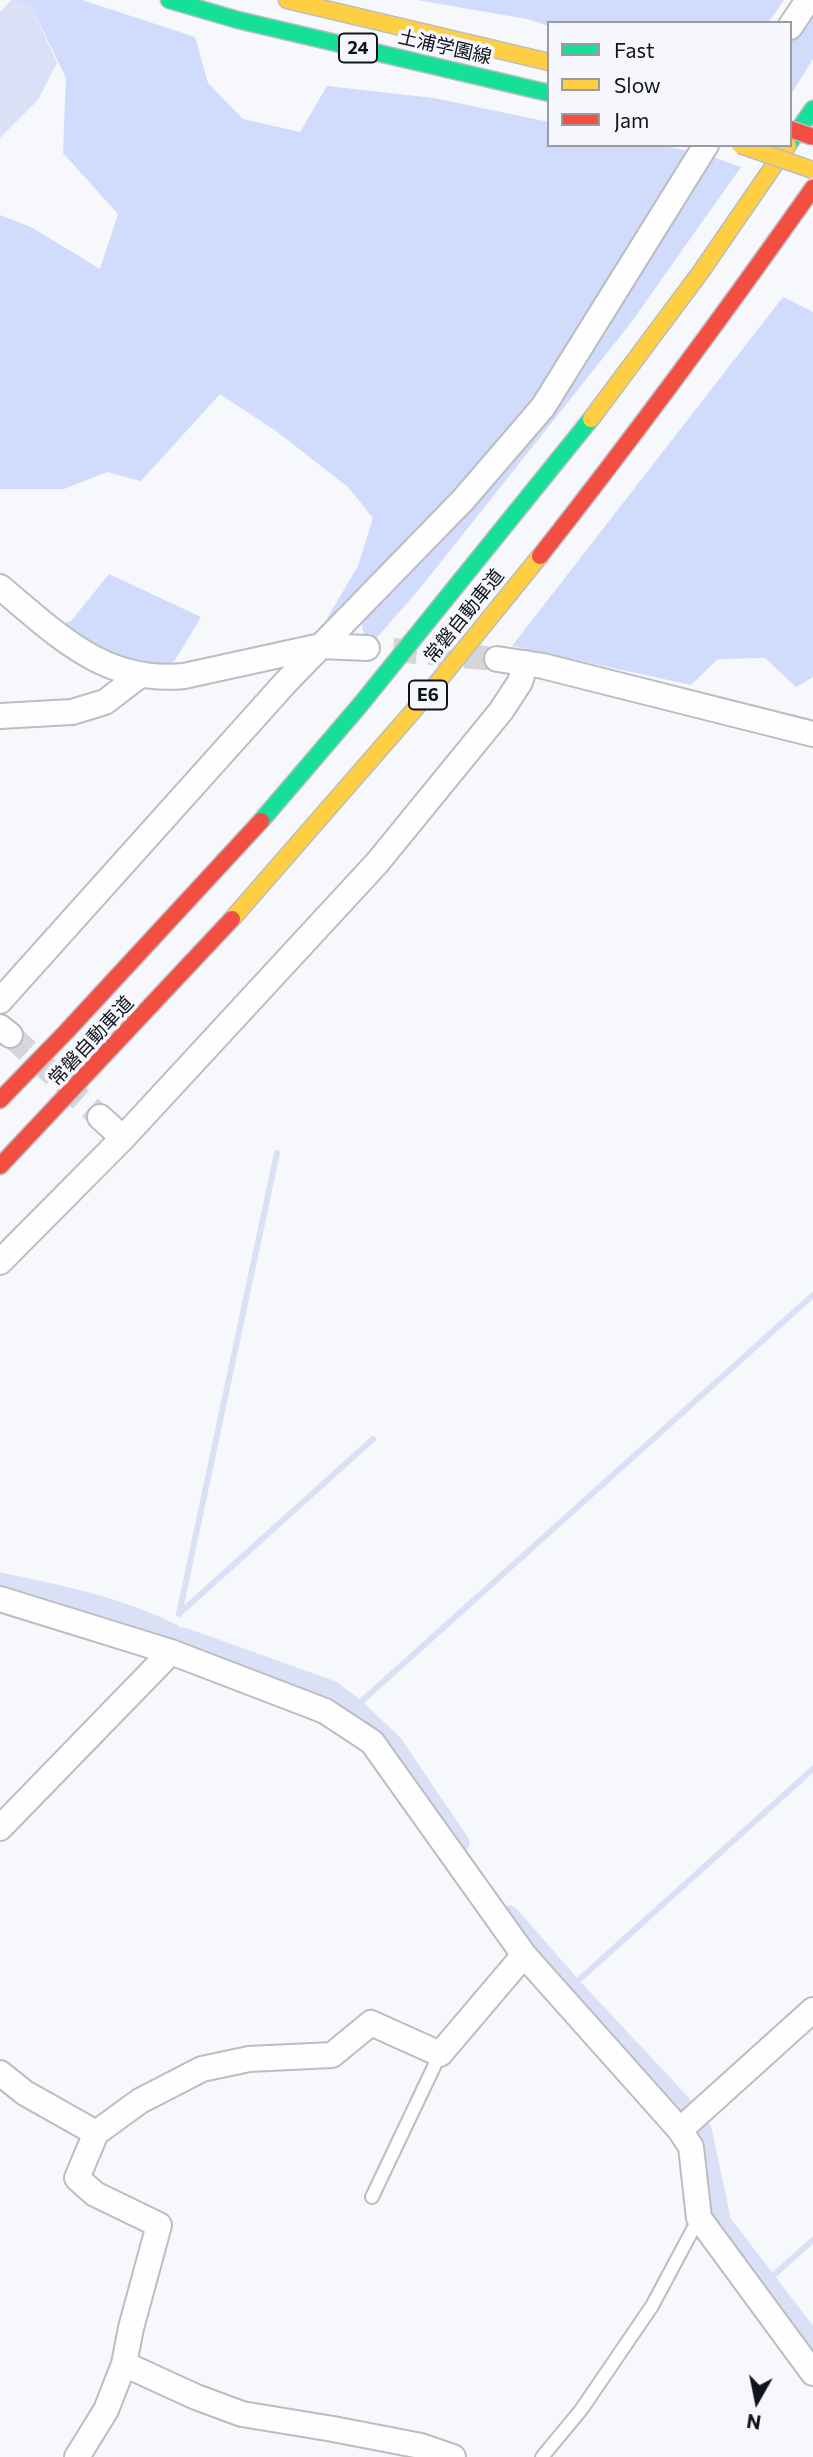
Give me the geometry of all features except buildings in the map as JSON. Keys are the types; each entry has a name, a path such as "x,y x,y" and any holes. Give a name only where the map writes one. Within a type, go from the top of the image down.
{"main road":[{"name":"土浦学園線","path":"169,0 238,20 547,93"},
{"name":"土浦学園線","path":"287,0 547,62"},
{"name":"常磐自動車道","path":"792,140 813,109"},
{"path":"792,131 813,137"},
{"path":"746,147 813,170"},
{"name":"常磐自動車道","path":"0,1100 266,815 361,704 592,418 700,273 787,147"},
{"name":"常磐自動車道","path":"0,1166 100,1063 285,863 398,732 630,444 739,297 813,188"}],"street":[{"path":"792,24 808,0"},
{"path":"0,1001 321,646 463,500 543,407 705,147"},
{"path":"0,587 83,653 109,667 139,676 184,676 321,646 367,648"},
{"path":"497,659 526,663 813,734"},
{"path":"0,1262 123,1138 377,863 501,711 520,682 526,663"},
{"path":"0,716 72,712 105,702 139,676"},
{"path":"100,1117 123,1138"},
{"path":"0,1599 171,1652 326,1711 372,1742 524,1955 680,2130 691,2147 699,2218 813,2373"},
{"path":"0,1828 171,1652"},
{"path":"77,2457 106,2410 124,2364 159,2225 95,2194 77,2178 96,2133 140,2101 201,2069 249,2059 332,2055 371,2023 440,2054 524,1955"},
{"path":"680,2130 813,2010"},
{"path":"0,2073 25,2093 96,2133"},
{"path":"124,2364 196,2397 242,2414 409,2443 453,2457"}],"lane":[{"path":"372,2197 440,2054"},
{"path":"542,2457 581,2410 652,2306 699,2218"}],"shaded area":[{"path":"10,0 82,0 195,37 208,83 243,119 300,132 327,86 434,98 547,122 547,147 670,147 688,151 532,402 405,548 325,622 358,566 373,518 348,487 276,431 220,394 141,481 107,472 64,489 0,489 0,215 31,227 100,269 118,214 63,153 66,78 30,4"},
{"path":"11,0 30,4 57,63 38,100 0,138 0,12"},
{"path":"417,0 784,0 769,21 547,21 547,25 527,19"},
{"path":"813,8 813,59 792,93 792,38"},
{"path":"710,156 741,167 630,324 421,587 373,642 365,639 361,622 546,418"},
{"path":"783,297 813,312 813,677 796,687 765,658 718,659 691,685 512,646"},
{"path":"109,574 201,617 169,666 122,660 106,655 60,624 71,621"}],"waterway":[{"path":"179,1614 277,1153"},
{"path":"354,1708 813,1295"},
{"path":"179,1614 373,1439"},
{"path":"0,1583 109,1609 172,1634"},
{"path":"183,1638 331,1691 354,1708 393,1745 459,1843"},
{"path":"571,1987 813,1769"},
{"path":"509,1916 684,2108"},
{"path":"701,2129 721,2223 813,2343"},
{"path":"766,2282 813,2240"}],"tunnel":[{"path":"393,650 497,659"},
{"path":"10,1035 100,1117"}],"traffic: fast":[{"path":"169,0 238,20 547,93"},
{"path":"792,139 813,109"},
{"path":"261,821 361,704 591,419"}],"traffic: slow":[{"path":"287,0 547,62"},
{"path":"746,147 813,170"},
{"path":"591,419 700,273 787,147"},
{"path":"232,919 428,694 540,556"}],"traffic: jam":[{"path":"792,130 813,137"},
{"path":"540,556 679,374 813,188"},
{"path":"0,1100 261,821"},
{"path":"0,1166 232,919"}]}
